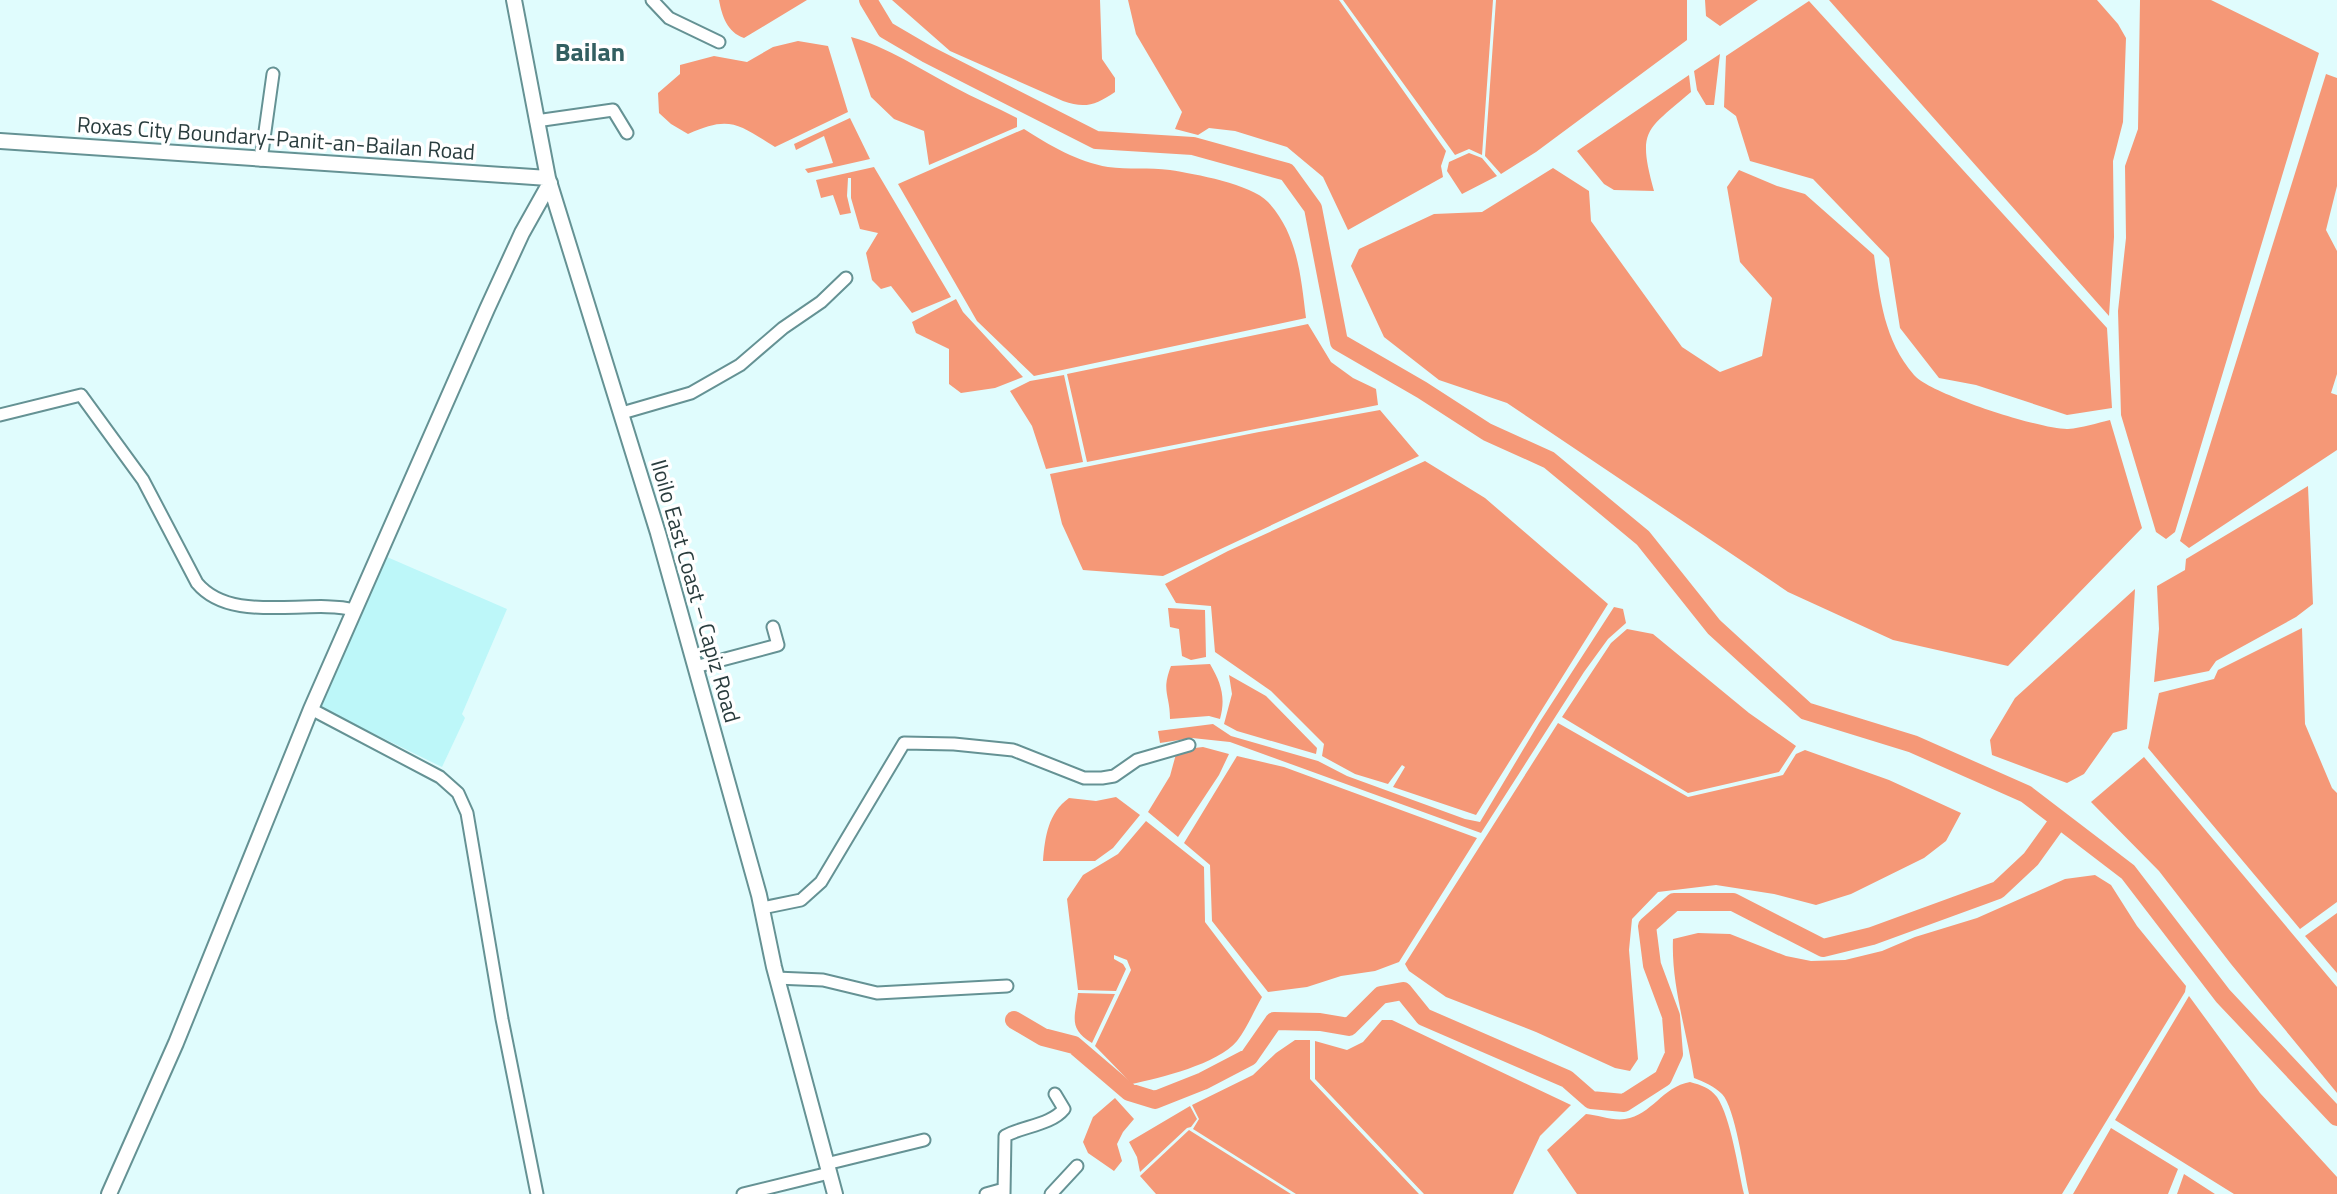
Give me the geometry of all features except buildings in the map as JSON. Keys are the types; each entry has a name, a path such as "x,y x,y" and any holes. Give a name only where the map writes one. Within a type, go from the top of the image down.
{"main road":[{"name":"Iloilo East Coast – Capiz Road","path":"514,0 549,181 622,413 695,667 762,908 776,978 835,1194"},
{"name":"Roxas City Boundary-Panit-an-Bailan Road","path":"0,141 549,181"},
{"path":"109,1194 176,1043 311,709 487,309 549,181"}],"street":[{"path":"652,0 669,18 719,42"},
{"path":"261,160 273,74"},
{"path":"536,121 613,110 627,133"},
{"path":"622,413 691,393 740,365 783,328 821,302 846,278"},
{"path":"0,415 81,395 143,480 197,583 206,594 237,605 321,605 355,610"},
{"path":"695,667 778,645 773,627"},
{"path":"311,709 440,777 458,793 467,813 502,1019 537,1194"},
{"path":"762,908 801,900 821,882 904,743 1013,750 1084,778 1114,776 1137,760 1189,745"},
{"path":"776,978 823,980 877,993 1007,986"},
{"path":"986,1194 1004,1192 1005,1136 1059,1115 1064,1109 1055,1094"},
{"path":"743,1194 924,1140"},
{"path":"1051,1194 1077,1166"}],"shaded area":[{"path":"719,0 807,0 744,38 729,28"},
{"path":"892,0 1100,0 1102,59 1115,78 1115,92 1090,104 1063,101 950,51"},
{"path":"1128,0 1339,0 1446,151 1441,166 1443,177 1348,230 1323,177 1287,147 1235,131 1209,128 1198,135 1175,129 1182,112 1136,34"},
{"path":"1343,0 1493,0 1482,155 1469,149 1455,155"},
{"path":"1496,0 1687,0 1687,40 1536,152 1501,174 1485,156"},
{"path":"1705,0 1758,0 1720,26 1706,16"},
{"path":"1829,0 2097,0 2126,38 2123,122 2113,161 2114,237 2109,316"},
{"path":"2140,0 2211,0 2319,53 2175,532 2166,539 2156,532 2121,415 2118,311 2126,238 2125,166 2138,129"},
{"path":"1809,1 2107,328 2112,408 2067,415 1976,385 1939,378 1900,328 1889,258 1813,179 1750,161 1736,116 1724,107 1726,56"},
{"path":"851,37 891,52 1017,118 1017,127 929,165 924,131 894,119 871,97"},
{"path":"798,41 828,46 848,112 775,147 733,125 714,125 688,134 659,113 658,93 680,74 680,65 714,56 747,62 773,47"},
{"path":"1720,54 1714,105 1706,105 1697,90 1694,71"},
{"path":"2326,74 2337,78 2337,186 2326,230 2337,251 2337,374 2331,393 2337,395 2337,450 2189,548 2180,541"},
{"path":"1689,75 1691,92 1664,115 1649,133 1646,155 1654,191 1614,190 1604,184 1577,151"},
{"path":"850,118 870,159 808,173 805,169 833,163 824,136 796,150 794,144"},
{"path":"1024,129 1064,152 1097,165 1193,174 1236,185 1260,196 1278,215 1292,242 1300,272 1306,318 1034,376 977,321 898,184"},
{"path":"1469,153 1482,158 1497,176 1462,194 1447,171 1449,162"},
{"path":"874,167 951,297 912,313 891,286 881,289 872,280 866,253 878,233 860,229 851,198 851,178 848,178 847,196 851,213 840,215 833,195 821,198 816,180"},
{"path":"1553,168 1589,191 1591,221 1682,347 1720,372 1762,356 1772,298 1740,262 1727,187 1739,170 1805,194 1874,255 1881,303 1890,333 1904,362 1924,383 1987,410 2055,428 2068,429 2110,420 2142,528 2008,666 1893,640 1788,592 1507,403 1439,380 1384,337 1351,266 1359,249 1434,214 1482,212"},
{"path":"956,299 963,312 1023,377 995,388 961,393 949,384 949,349 916,333 912,322"},
{"path":"1308,324 1331,362 1353,378 1376,389 1378,405 1087,462 1067,374"},
{"path":"1064,375 1083,462 1046,469 1032,426 1010,391 1030,381"},
{"path":"1380,410 1419,456 1163,576 1083,570 1062,524 1050,474"},
{"path":"1425,461 1485,498 1608,604 1476,815 1393,787 1405,767 1402,765 1388,784 1355,774 1322,756 1324,744 1271,691 1215,652 1211,606 1176,603 1165,584 1228,551"},
{"path":"2308,486 2313,604 2296,617 2216,661 2209,671 2154,682 2159,629 2157,586 2185,570 2186,559"},
{"path":"387,557 507,609 462,714 465,718 442,767 321,708"},
{"path":"2135,589 2127,729 2113,733 2084,774 2067,783 1992,755 1990,740 2015,698"},
{"path":"1614,607 1623,609 1626,623 1608,639 1584,672 1481,833 1230,742 1192,738 1160,743 1158,731 1213,724 1231,736 1318,761 1347,776 1480,822"},
{"path":"1168,608 1205,610 1206,657 1191,660 1182,656 1179,629 1170,627"},
{"path":"2302,628 2305,724 2332,788 2337,793 2337,902 2300,929 2148,748 2159,693 2214,679 2218,670"},
{"path":"1627,629 1653,634 1749,713 1796,746 1779,772 1688,793 1562,717 1611,643"},
{"path":"1210,664 1221,690 1223,704 1220,719 1209,716 1170,719 1166,688 1171,666"},
{"path":"1229,675 1266,696 1317,748 1316,754 1237,731 1224,724 1232,694"},
{"path":"1558,723 1688,797 1783,775 1796,754 1805,750 1889,780 1961,813 1946,841 1924,858 1851,894 1816,905 1774,894 1716,885 1658,892 1632,919 1629,950 1638,1059 1630,1071 1615,1068 1536,1032 1446,997 1409,971 1405,964"},
{"path":"1203,747 1229,754 1219,775 1178,837 1148,812 1170,776 1176,754"},
{"path":"1237,756 1284,767 1477,838 1399,962 1307,987 1268,992 1212,921 1210,865 1184,843"},
{"path":"2144,757 2337,987 2337,1093 2159,871 2091,802"},
{"path":"1116,797 1140,815 1113,848 1095,861 1043,861 1049,826 1062,804 1069,798 1096,801"},
{"path":"1146,821 1204,867 1205,922 1262,997 1241,1036 1217,1057 1188,1069 1132,1084 1095,1046 1131,970 1127,960 1114,955 1114,959 1126,969 1116,991 1078,990 1067,899 1083,875 1118,854"},
{"path":"2095,875 2111,885 2137,926 2186,986 2062,1194 1749,1194 1727,1101 1716,1089 1694,1078 1677,991 1673,939 1698,933 1730,934 1786,956 1811,961 1845,960 1882,951 1977,918 2065,879"},
{"path":"2337,913 2337,973 2305,936"},
{"path":"1078,993 1115,994 1092,1043 1076,1027"},
{"path":"2189,996 2260,1093 2337,1177 2337,1194 2234,1194 2115,1120"},
{"path":"1382,1020 1392,1020 1571,1105 1540,1136 1513,1194 1424,1194 1315,1079 1315,1041 1347,1050 1363,1042"},
{"path":"1295,1040 1310,1040 1310,1079 1419,1194 1296,1194 1193,1129 1199,1119 1192,1105 1253,1075"},
{"path":"1690,1082 1711,1091 1722,1106 1744,1194 1577,1194 1547,1150 1586,1114 1625,1119 1643,1112 1672,1089"},
{"path":"1115,1098 1134,1119 1117,1144 1122,1161 1114,1171 1088,1153 1083,1142 1093,1117"},
{"path":"1190,1106 1197,1119 1191,1127 1140,1172 1129,1142"},
{"path":"2111,1128 2178,1169 2168,1194 2073,1194"},
{"path":"1189,1130 1291,1194 1156,1194 1140,1176"},
{"path":"2184,1174 2215,1194 2177,1194"}],"waterway":[{"path":"868,0 886,30 1096,140 1193,146 1287,172 1313,208 1339,342 1487,432 1549,460 1643,538 1714,627 1806,711 1913,744 2026,794 2128,872 2223,996 2337,1117"},
{"path":"1014,1020 1043,1037 1074,1045 1129,1092 1155,1100 1203,1081 1249,1057 1274,1021 1320,1022 1349,1027 1381,995 1403,991 1424,1017 1567,1079 1591,1100 1624,1103 1663,1078 1674,1054 1671,1016 1652,965 1647,926 1674,902 1733,902 1823,948 1872,936 1998,890 2031,859 2059,820"}],"district":[{"name":"Bailan","path":"590,52"}]}
